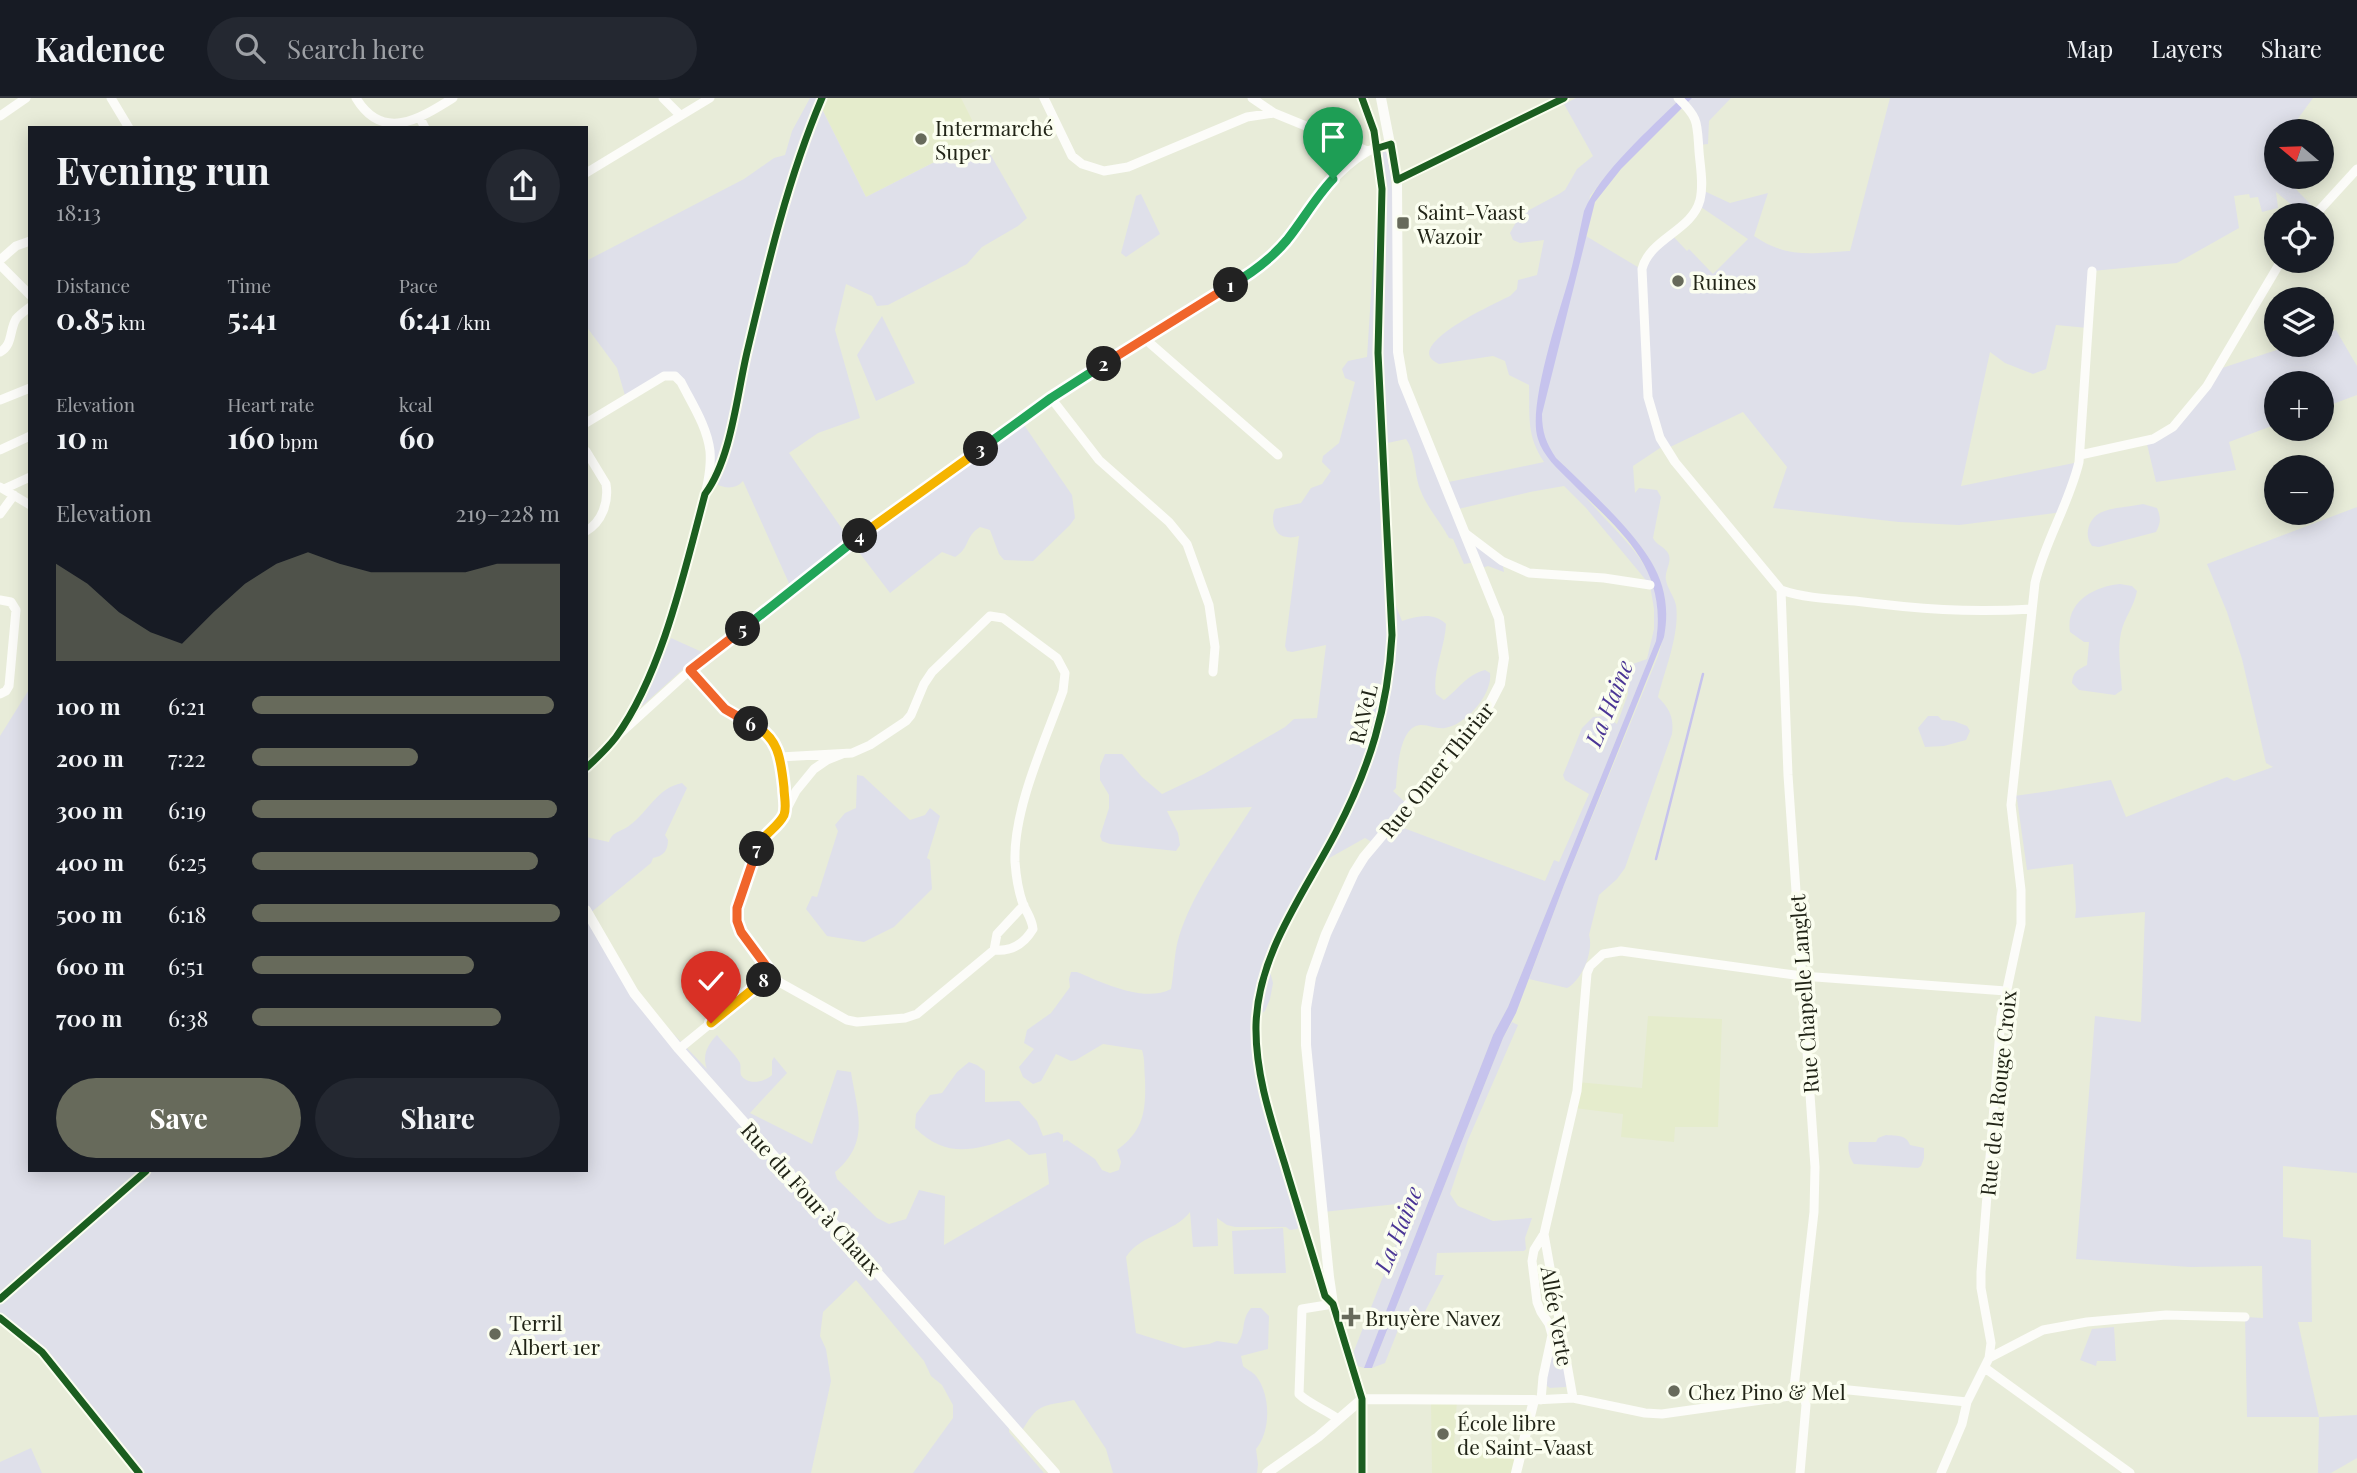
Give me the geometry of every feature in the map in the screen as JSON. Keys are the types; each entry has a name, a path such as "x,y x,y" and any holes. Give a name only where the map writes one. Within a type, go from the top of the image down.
{"street":[{"path":"0,116 26,98"},
{"path":"111,98 128,126"},
{"path":"356,98 368,114 399,123 420,118 453,98"},
{"path":"663,98 680,115"},
{"path":"588,172 710,98"},
{"path":"1044,98 1072,156 1082,164 1104,171 1128,167 1247,117 1274,113"},
{"path":"1252,98 1274,113 1367,151"},
{"name":"Rue Omer Thiriar","path":"1362,1399 1329,1278 1306,1045 1307,993 1326,934 1354,873 1364,857 1485,713 1500,684 1504,658 1502,628 1421,429 1401,371 1398,352 1397,180 1381,98"},
{"path":"1397,180 1564,98"},
{"path":"1678,98 1693,113 1697,126 1700,198 1695,211 1685,223 1649,253 1642,269 1650,410 1663,446 1780,590 1792,594 1934,611 2032,609"},
{"path":"420,118 424,126"},
{"path":"588,766 690,670 888,515 1051,398 1265,263 1285,242 1322,190 1367,151 1391,144"},
{"path":"2326,203 2357,169"},
{"path":"28,242 16,246 0,263 28,293"},
{"name":"Rue de la Rouge Croix","path":"1941,1473 1962,1424 1967,1402 1989,1358 1991,1343 1981,1288 1981,1272 2001,1017 2021,924 2022,905 2011,805 2032,609 2039,568 2074,484 2080,455 2092,271"},
{"path":"2080,455 2153,439 2173,427 2207,386 2274,273"},
{"path":"0,352 5,350 9,343 16,318 28,309"},
{"path":"1144,338 1278,455"},
{"path":"588,422 664,376 675,376 681,382 707,434 710,454 710,466 692,542 668,624 638,698 614,739"},
{"path":"0,400 28,389"},
{"path":"1051,398 1108,470 1169,522 1187,544 1209,605 1215,647 1213,672"},
{"path":"0,450 28,437"},
{"path":"588,455 606,484 607,491 598,522 588,530"},
{"path":"2,488 28,478"},
{"path":"2,488 28,504"},
{"path":"0,514 13,495"},
{"path":"1464,532 1502,561 1529,573 1604,578 1650,585"},
{"name":"Rue Chapelle Langlet","path":"1780,590 1788,775 1815,1167 1814,1201 1793,1396"},
{"path":"0,600 11,602 16,610 9,686 0,694"},
{"path":"780,758 858,751 906,721 932,673 990,616 1003,618 1057,658 1065,673 1065,682 1017,830 1016,876 1032,924 1030,934 1012,949 995,950 917,1014 905,1018 857,1022 847,1020 779,982 741,932 736,915 762,837 776,827 796,791 814,769 842,754"},
{"path":"690,670 730,713 765,731 775,743 780,758 786,811"},
{"path":"995,950 997,934 1024,905"},
{"name":"Rue du Four à Chaux","path":"588,913 634,993 680,1049 1055,1473"},
{"name":"Allée Verte","path":"1537,1400 1552,1335 1549,1324 1538,1307 1532,1271 1534,1250 1544,1234 1573,1110 1585,982 1590,966 1603,954 1621,951 1802,976"},
{"path":"680,1049 772,974"},
{"path":"1802,976 2006,991"},
{"path":"0,1299 145,1172"},
{"name":"Allée Verte","path":"1544,1234 1573,1398"},
{"path":"1334,1304 1302,1309 1299,1394 1338,1419"},
{"path":"1989,1358 2043,1331 2087,1322 2166,1315 2245,1317"},
{"path":"0,1318 42,1352 139,1473"},
{"path":"1985,1368 2130,1473"},
{"path":"1267,1473 1289,1459 1362,1399 1573,1398 1662,1414 1844,1389 1967,1402"},
{"path":"1800,1473 1806,1405 1804,1395"},
{"path":"1516,1473 1537,1400"}],"shaded area":[{"path":"810,98 827,98 822,109 866,197 968,145 971,153 985,145 1027,218 982,247 967,264 888,305 877,306 872,296 846,284 835,330 860,418 818,433 789,453 852,543 792,590 743,481 737,486 723,487 716,484 715,479 713,483 707,481 710,454 681,382 670,375 626,399 617,368 588,329 588,260 744,179 774,158 785,155 792,131"},
{"path":"827,98 961,98 981,138 866,197 822,109"},
{"path":"1576,98 1681,98 1611,170 1590,196 1583,249 1586,236 1641,269 1671,234 1713,274 1748,239 1698,205 1702,190 1730,203 1768,193 1754,236 1778,248 1800,253 1850,251 1890,98 2313,98 2298,119 2264,119 2264,189 2296,189 2309,203 2289,203 2276,192 2277,203 2264,203 2262,212 2258,197 2250,198 2249,194 2234,196 2239,228 2177,263 2092,271 2088,328 2056,325 2046,369 2033,374 2005,363 1990,352 1961,486 2079,462 2063,512 1959,525 1899,522 1773,508 1787,467 1743,412 1666,449 1663,446 1633,466 1635,493 1639,488 1657,490 1661,497 1653,538 1669,556 1666,580 1676,605 1677,616 1674,639 1658,697 1670,714 1672,734 1625,868 1599,895 1589,935 1590,949 1586,964 1577,979 1567,988 1529,979 1564,885 1658,656 1664,628 1665,603 1660,581 1651,561 1638,543 1586,487 1580,490 1626,541 1648,573 1655,592 1658,614 1656,641 1508,1007 1493,1035 1364,1368 1351,1364 1350,1361 1415,1202 1323,1212 1305,1026 1326,934 1375,844 1365,838 1324,861 1320,860 1298,896 1268,964 1273,983 1270,999 1265,1011 1257,1016 1256,1042 1263,1095 1303,1223 1297,1229 1290,1230 1286,1227 1235,1227 1217,1218 1218,1246 1193,1247 1190,1212 1175,1225 1140,1243 1126,1257 1136,1333 1184,1348 1217,1341 1237,1344 1251,1308 1261,1308 1269,1316 1268,1349 1241,1356 1243,1366 1255,1375 1261,1384 1267,1403 1267,1423 1256,1449 1257,1473 1113,1473 1106,1449 1074,1400 1036,1411 1020,1434 1009,1423 1009,1432 1044,1473 913,1473 953,1418 953,1405 942,1385 931,1376 924,1361 856,1280 823,1312 820,1336 826,1349 831,1381 811,1473 139,1473 42,1352 0,1318 0,736 28,691 28,1172 588,1172 588,923 634,993 707,1069 706,1051 717,1035 738,1060 741,1075 748,1081 765,1080 772,1075 774,1057 787,1073 750,1113 812,1144 837,1070 851,1072 859,1125 854,1149 835,1172 837,1179 877,1218 889,1224 906,1219 919,1190 945,1196 944,1245 1049,1184 1046,1153 1029,1155 1009,1139 971,1149 949,1148 926,1138 915,1128 916,1114 930,1095 942,1093 957,1072 969,1062 985,1071 985,1102 1019,1101 1037,1121 1043,1136 1058,1132 1063,1135 1063,1142 1067,1140 1095,1159 1102,1170 1110,1173 1119,1170 1121,1162 1117,1150 1133,1135 1144,1110 1142,1050 1103,1044 1076,1060 1071,1061 1056,1054 1041,1081 1033,1084 1023,1077 1019,1067 1034,1049 1024,1043 1027,1030 1051,1013 1070,987 1071,972 1136,993 1160,993 1171,989 1178,940 1184,922 1210,872 1252,807 1167,811 1178,833 1180,845 1176,851 1110,844 1102,841 1100,836 1109,808 1109,795 1100,780 1100,766 1105,754 1122,754 1142,777 1162,794 1204,774 1285,727 1294,719 1317,718 1326,645 1287,651 1285,646 1299,536 1279,534 1274,527 1273,518 1275,509 1301,503 1311,488 1322,484 1331,471 1322,462 1323,456 1339,443 1355,382 1345,378 1342,369 1348,361 1367,357 1378,187 1375,149 1391,144 1391,180 1398,247 1398,352 1444,483 1544,462 1532,434 1529,385 1509,375 1505,361 1493,356 1439,364 1430,356 1431,347 1455,326 1510,296 1517,289 1518,280 1537,275 1544,240 1520,243 1513,240 1510,233 1520,215 1565,190 1577,169 1593,156 1564,104","holes":["1406,439 1418,483 1430,508 1449,538 1453,539 1464,564 1476,562 1479,569 1488,566 1504,572 1502,561 1464,532 1454,510 1564,486 1586,508 1650,585 1654,629 1647,659 1633,664 1628,681 1628,694 1617,724 1604,716 1593,717 1582,728 1563,775 1565,780 1589,794 1559,862 1554,860 1545,881 1393,824 1408,805 1393,791 1396,788 1402,746 1409,731 1418,725 1437,728 1453,726 1469,715 1483,699 1490,681 1490,673 1485,670 1478,672 1444,700 1436,694 1435,686 1446,624 1431,616 1402,621 1396,606 1390,608 1383,444"]},
{"path":"1692,98 1731,98 1709,121 1708,144 1698,145 1697,126 1685,105"},
{"path":"1141,194 1160,234 1126,257 1121,253 1136,196"},
{"path":"882,316 915,383 876,401 857,355"},
{"path":"2334,331 2357,366 2357,395 2334,404 2334,371 2264,371 2264,429 2229,442 2236,470 2156,482 2146,440 2163,434 2216,370 2264,354 2264,357 2334,357"},
{"path":"1020,419 1072,495 1075,518 1033,561 1004,560 990,530 980,527 955,557 942,552 890,593 852,543"},
{"path":"2143,504 2157,508 2160,520 2156,532 2099,547 2092,546 2088,532 2097,514"},
{"path":"2357,507 2357,1173 2283,1166 2283,1237 2311,1240 2312,1322 2298,1322 2319,1417 2247,1417 2245,1317 2263,1318 2262,1266 2190,1267 2076,1259 2095,1016 2141,1022 2145,912 2075,918 2073,864 2027,870 2017,799 2014,796 2111,780 2126,817 2227,777 2234,781 2273,767 2266,763 2242,659 2227,612 2207,564 2310,525 2334,525 2334,516"},
{"path":"2120,584 2132,586 2137,591 2120,640 2122,690 2115,695 2079,690 2072,683 2073,676 2087,665 2089,642 2084,642 2070,632 2072,612 2084,597 2092,592"},
{"path":"671,638 702,652 642,706 642,703"},
{"path":"1928,716 1938,716 1942,720 1967,726 1970,731 1966,740 1944,746 1925,747 1918,728"},
{"path":"857,775 863,776 910,820 925,815 930,808 940,816 927,858 930,860 932,889 894,927 864,942 827,936 806,909 812,896 817,897 838,831 835,825 845,813 856,808"},
{"path":"682,783 687,788 665,835 668,840 664,852 653,858 651,863 589,914 588,837 609,842 610,838 636,820 659,795"},
{"path":"1648,1016 1722,1019 1718,1127 1675,1127 1674,1142 1621,1137 1623,1114 1574,1108 1577,1082 1642,1088"},
{"path":"1512,1022 1518,1025 1468,1140 1450,1194 1458,1206 1493,1221 1532,1218 1525,1238 1526,1249 1437,1253 1435,1275 1444,1275 1420,1321 1400,1325 1385,1363 1372,1368 1503,1038"},
{"path":"1886,1135 1903,1137 1910,1145 1924,1148 1921,1166 1854,1164 1849,1154 1849,1142 1876,1142 1878,1138"},
{"path":"1283,1228 1286,1273 1234,1274 1232,1231"},
{"path":"2114,1327 2116,1361 2097,1361 2096,1366 2080,1360 2092,1329"},
{"path":"1556,1347 1561,1351 1567,1382 1566,1387 1550,1388 1547,1386 1546,1377 1552,1350"},
{"name":"École libre de Saint-Vaast","path":"1431,1399 1457,1400 1454,1445 1519,1459 1516,1473 1432,1473"},
{"path":"2357,1415 2357,1458 2331,1473 2318,1473 2319,1417"},
{"path":"31,1448 42,1473 0,1473 0,1462"}],"water":[{"path":"1681,98 1692,98 1621,169 1595,202 1542,414 1545,437 1556,458 1627,530 1656,570 1665,601 1664,637 1372,1368 1364,1368 1493,1035 1508,1007 1656,641 1658,614 1647,570 1621,533 1547,457 1540,445 1536,425 1540,384 1584,211 1614,166"}],"waterway":[{"path":"1656,859 1703,674"}],"cycle path":[{"path":"588,766 613,741 632,712 659,652 705,494 728,444 748,348 780,221 822,98"},
{"name":"RAVeL","path":"1362,98 1374,131 1382,189 1378,353 1392,635 1390,662 1381,712 1368,760 1348,808 1274,949 1265,973 1256,1025 1258,1061 1269,1114 1325,1296 1333,1304 1362,1399 1362,1473"},
{"path":"1378,148 1391,144 1397,180 1564,98"},
{"path":"0,1299 145,1172"},
{"path":"0,1318 42,1352 139,1473"}],"place":[{"name":"Intermarché Super","path":"921,139"},
{"name":"Saint-Vaast Wazoir","path":"1403,223"},
{"name":"Ruines","path":"1678,281"},
{"name":"Bruyère Navez","path":"1351,1317"},
{"name":"Terril Albert 1er","path":"495,1334"},
{"name":"Chez Pino & Mel","path":"1674,1391"},
{"name":"École libre de Saint-Vaast","path":"1443,1434"}],"route":[{"path":"711,1023 772,974 741,932 736,915 759,843 762,837 776,827 786,811 780,758 775,743 765,731 725,709 690,670 888,515 1020,419 1265,263 1285,242 1333,179"}],"water label":[{"name":"La Haine","path":"1608,703"},
{"name":"La Haine","path":"1397,1229"}]}
